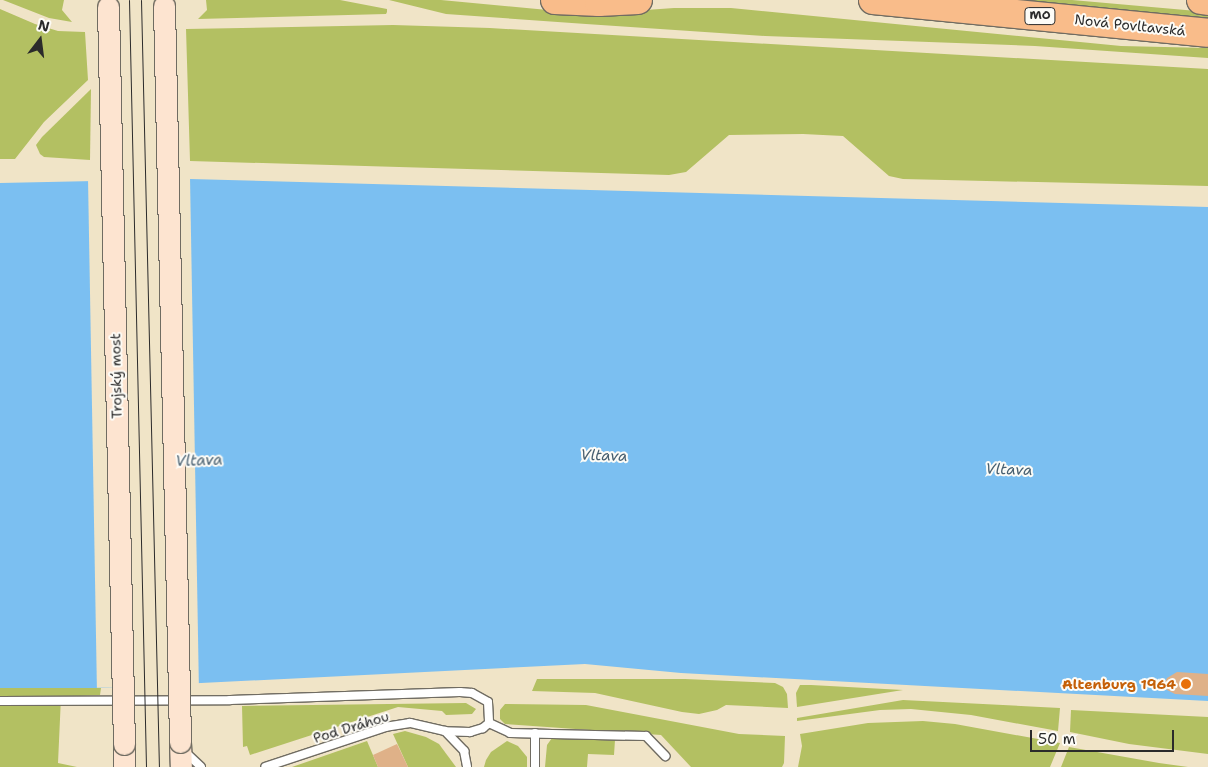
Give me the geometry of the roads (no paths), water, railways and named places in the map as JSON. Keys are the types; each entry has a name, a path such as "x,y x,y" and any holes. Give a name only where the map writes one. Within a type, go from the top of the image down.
{"highway":[{"path":"555,0 599,2 638,0"},
{"name":"Nová Povltavská","path":"873,0 1207,33"},
{"path":"1202,0 1208,1"}],"main road":[{"name":"Trojský most","path":"108,3 124,767"},
{"path":"164,3 181,752"}],"lane":[{"path":"0,701 230,700 460,692 472,693 488,702 489,723 510,734 646,736 665,756"},
{"name":"Pod Dráhou","path":"265,767 386,727 410,723 445,731 470,732 483,728 489,723"},
{"path":"445,731 464,751 467,767"},
{"path":"535,733 535,767"},
{"path":"181,752 201,767"}],"water":[{"name":"Vltava","path":"190,179 1208,207 1208,701 681,673 585,664 101,688 0,688 0,183"}],"tram line":[{"path":"129,0 146,767"},
{"path":"141,0 159,767"}],"place":[{"name":"Altenburg 1964","path":"1186,684"}]}
